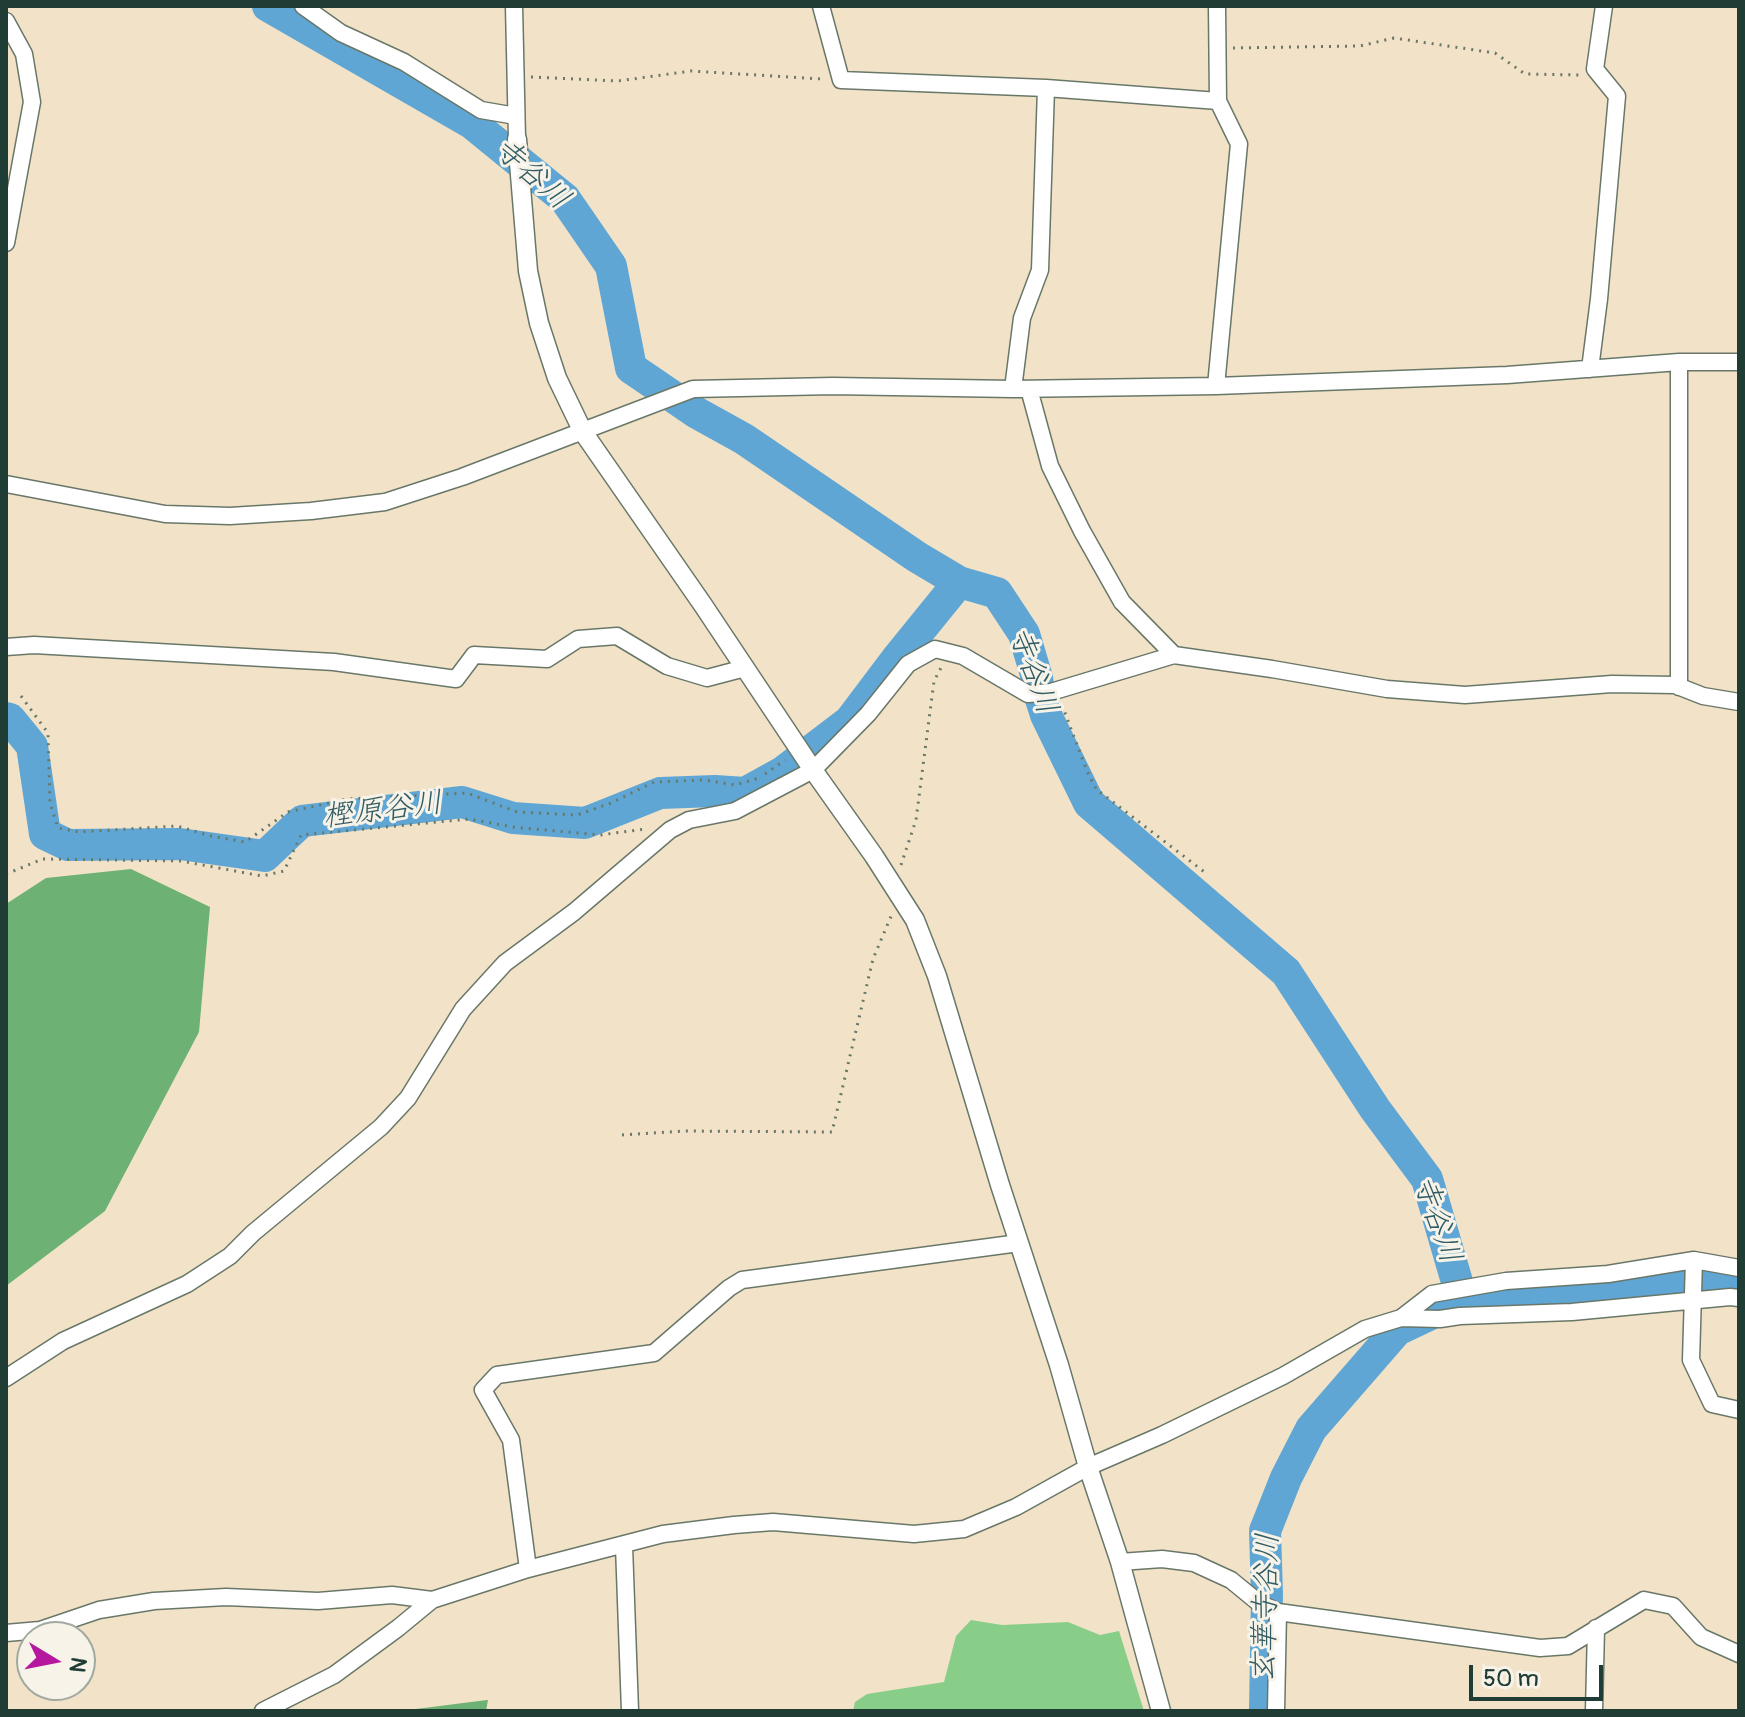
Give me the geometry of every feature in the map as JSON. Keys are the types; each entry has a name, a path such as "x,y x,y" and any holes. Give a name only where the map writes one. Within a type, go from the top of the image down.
{"street":[{"path":"303,6 341,33 404,62 481,110 516,116"},
{"path":"514,6 517,139 528,271 539,323 557,378 583,432 915,920 937,976 1059,1365 1088,1467 1120,1562 1161,1711"},
{"path":"821,6 841,80 1046,88 1218,101"},
{"path":"1216,386 1239,144 1218,101 1217,6"},
{"path":"1590,369 1617,96 1595,69 1604,6"},
{"path":"6,21 24,54 32,102 6,243"},
{"path":"1046,88 1040,270 1022,318 1021,389 1050,466 1122,602 1174,655"},
{"path":"1679,362 1679,687"},
{"path":"6,484 165,514 230,516 311,511 385,502 462,477 693,389 1216,386 1507,375 1679,362 1739,362"},
{"path":"6,647 34,645 334,662 456,679 474,655 547,659 578,639 617,636 667,666 707,678 745,668"},
{"path":"6,1378 63,1341 187,1284 230,1256 253,1233 381,1127 408,1098 463,1009 505,963 574,912 670,830 689,820 735,811 813,770 868,714 908,664 935,649 963,656 1028,694 1054,692 1174,655 1387,689 1465,695 1612,684 1675,685 1703,696 1739,702"},
{"path":"528,1569 511,1440 483,1390 497,1375 654,1353 742,1280 1019,1243"},
{"path":"1401,1318 1432,1294 1506,1281 1608,1274 1694,1260 1739,1268"},
{"path":"1694,1260 1691,1360 1712,1404 1739,1410"},
{"path":"263,1711 334,1675 432,1600 528,1569 663,1534 734,1525 773,1522 914,1534 964,1529 1016,1507 1088,1467 1283,1376 1365,1329 1401,1318 1572,1312 1739,1298"},
{"path":"624,1546 630,1711"},
{"path":"1120,1562 1162,1559 1194,1563 1231,1580 1259,1603 1278,1612 1540,1648 1568,1646 1644,1600 1673,1606 1701,1637 1739,1654"},
{"path":"6,1633 40,1630 99,1610 154,1601 226,1597 318,1601 392,1595 432,1600"},
{"path":"1276,1711 1278,1612"},
{"path":"1594,1711 1596,1628"}],"path":[{"path":"1217,48 1360,46 1394,38 1495,53 1525,74 1577,76 1595,69"},
{"path":"516,76 618,81 691,71 841,80"},
{"path":"622,1135 684,1131 832,1132 873,959 916,820 934,681 950,653"},
{"path":"1054,692 1096,789 1207,874"},
{"path":"21,696 48,733 50,803 58,828 79,832 177,826 245,842 288,812 347,799 467,793 517,812 577,815 654,782 705,780 735,785 763,777 799,749"},
{"path":"6,874 43,859 181,861 262,876 284,871 301,835 469,819 513,827 600,835 683,823"}],"green space":[{"path":"131,869 210,907 199,1032 105,1211 6,1286 6,904 46,878"},
{"path":"971,1620 1002,1625 1068,1622 1100,1635 1119,1631 1144,1711 853,1711 855,1702 867,1694 944,1682 956,1636"},
{"path":"487,1700 486,1711 400,1711"}],"waterway":[{"name":"寺谷川","path":"268,6 473,124 565,199 611,266 631,368 697,413 744,439 917,557 959,582 997,593 1024,634 1046,715 1089,803 1286,972 1375,1109 1427,1179 1462,1299"},
{"name":"樫原谷川","path":"6,718 32,746 45,834 68,845 180,844 265,856 302,821 462,802 513,818 585,823 660,793 745,793 783,772 850,721 959,582"},
{"name":"玄華寺谷川","path":"1265,1711 1265,1531 1286,1478 1311,1429 1397,1330 1462,1299 1595,1295 1719,1279 1739,1283"}]}
